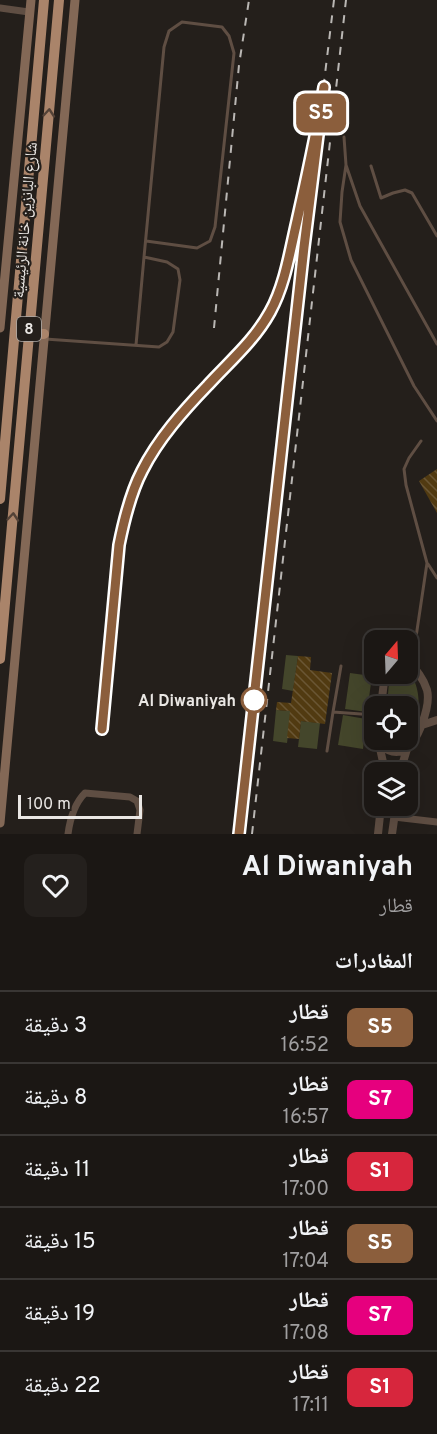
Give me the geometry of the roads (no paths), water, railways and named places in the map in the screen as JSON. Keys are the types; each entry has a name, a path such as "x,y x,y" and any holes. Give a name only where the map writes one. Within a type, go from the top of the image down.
{"highway":[{"name":"شارع البانزين خانة الرئيسية","path":"0,499 5,391 44,0"},
{"name":"شارع البانزين خانة الرئيسية","path":"0,659 59,0"},
{"path":"19,129 31,130"},
{"path":"29,334 44,337"}],"main road":[{"path":"0,328 31,0"},
{"path":"0,823 75,0"}],"street":[{"path":"0,8 29,12"},
{"path":"418,674 427,690 427,708 418,731"},
{"path":"427,690 437,694"},
{"path":"422,725 437,720"},
{"path":"388,750 395,752 403,750"},
{"path":"68,834 77,801 85,793 130,797 137,801 140,810 137,834"},
{"path":"378,834 380,816"},
{"path":"392,834 394,817 437,822"}],"lane":[{"path":"136,346 164,47 170,31 182,22 222,27 229,36 234,53 215,227 210,241 197,248 146,241"},
{"path":"344,136 346,165 340,222 351,260 414,386 437,421"},
{"path":"346,165 360,206 437,344"},
{"path":"371,166 381,198 405,189 412,193 437,236"},
{"path":"44,337 159,347 167,342 173,332 180,280 178,269 167,262 144,257"},
{"path":"421,441 404,469 406,485 427,563 437,578"},
{"path":"416,630 427,563"},
{"path":"327,751 341,666"},
{"path":"333,712 364,714"}],"railway":[{"path":"214,328 239,65 249,0"},
{"path":"239,834 304,247 334,0"},
{"path":"252,834 346,0"},
{"path":"102,729 119,545 123,523 135,485 152,454 179,417 248,344 271,311 283,276 305,185"}],"train":[{"name":"S5","path":"102,729 119,545 123,523 135,485 164,436 208,384 248,344 271,311 278,295 290,250 312,154 324,87 239,834"}],"place":[{"name":"Al Diwaniyah","path":"254,700"}]}
